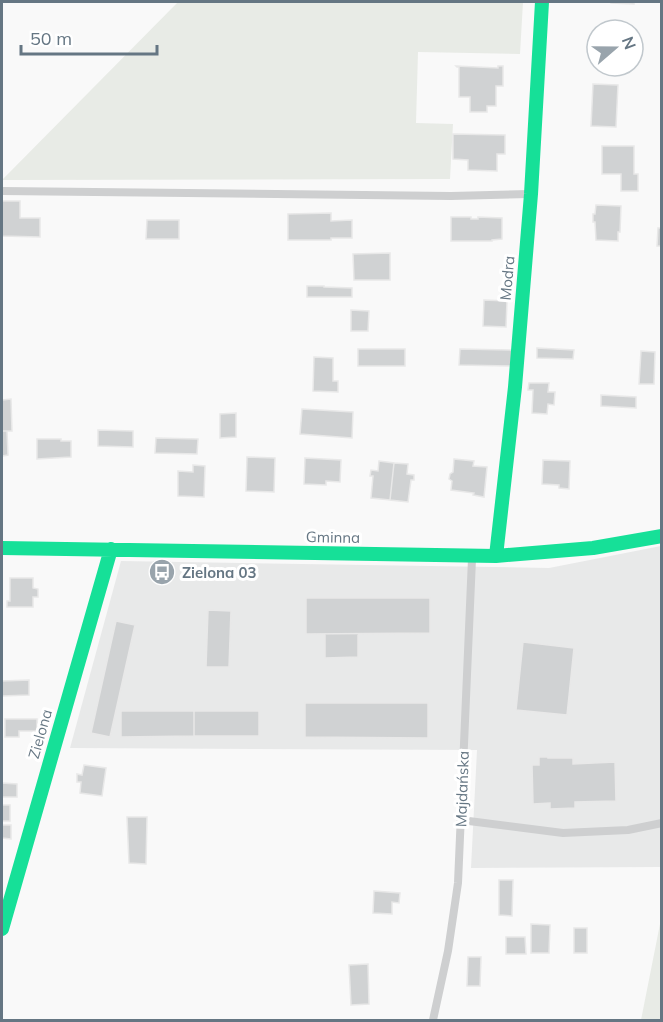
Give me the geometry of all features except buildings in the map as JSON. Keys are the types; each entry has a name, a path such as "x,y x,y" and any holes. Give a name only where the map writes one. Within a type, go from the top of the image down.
{"street":[{"name":"Modra","path":"496,556 515,387 531,194 542,2"},
{"name":"Gminna","path":"2,548 496,556 593,548 662,536"},
{"name":"Zielona","path":"2,929 111,549"}],"lane":[{"path":"2,191 451,196 531,194"},
{"name":"Majdańska","path":"433,1020 458,883 472,556"},
{"path":"461,820 563,833 628,830 662,823"}],"shaded area":[{"path":"178,2 523,2 520,54 418,52 416,123 453,124 450,179 2,180"},
{"path":"661,546 661,867 471,868 477,750 70,748 121,561 549,568"},
{"path":"661,919 661,1020 641,1020"}],"traffic: fast":[{"path":"496,556 515,387 531,194 542,2"},
{"path":"2,548 496,556 593,548 662,536"},
{"path":"2,929 111,549"}],"place":[{"name":"Zielona 03","path":"162,572"}]}
